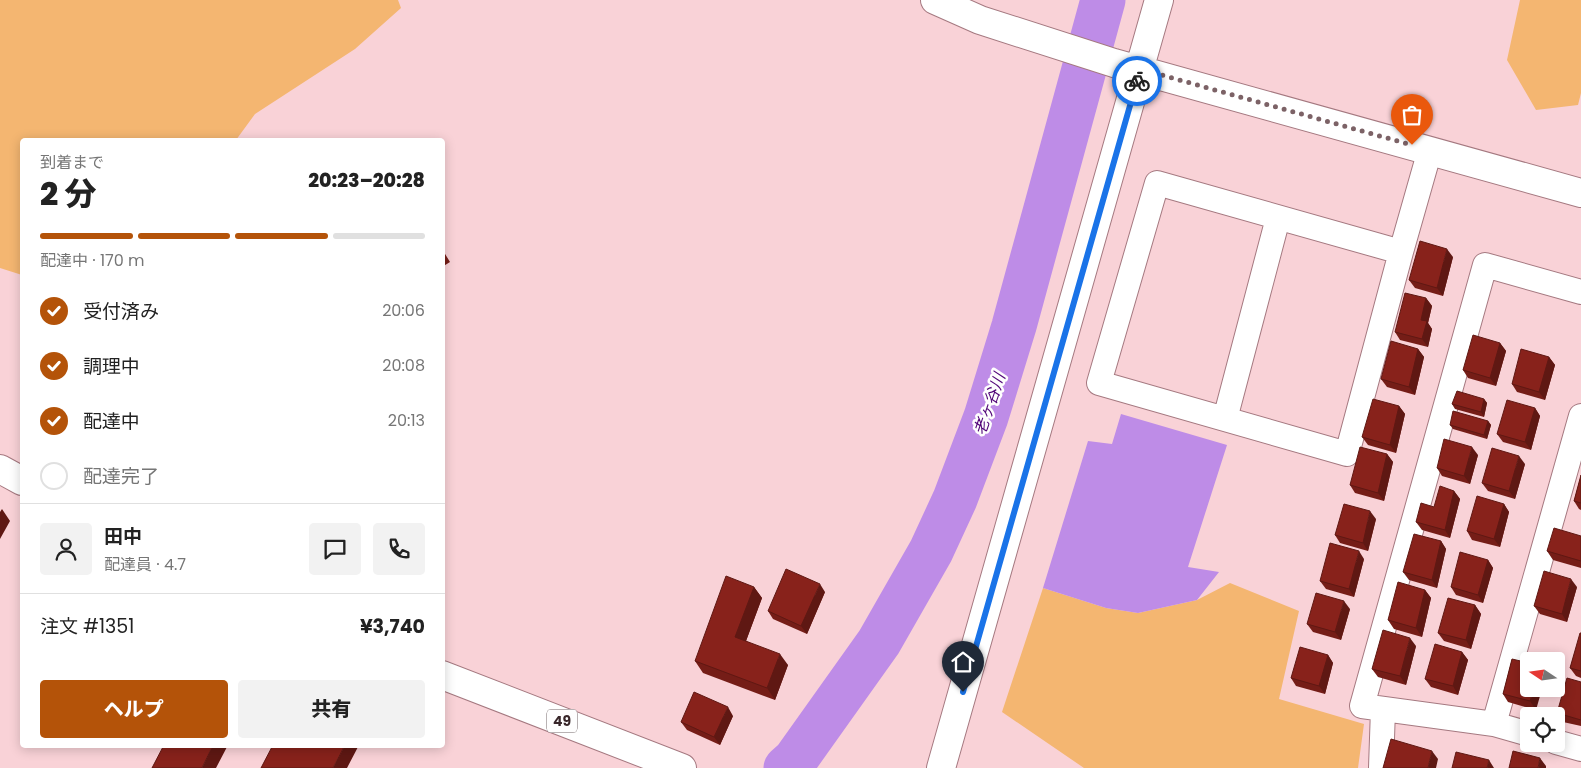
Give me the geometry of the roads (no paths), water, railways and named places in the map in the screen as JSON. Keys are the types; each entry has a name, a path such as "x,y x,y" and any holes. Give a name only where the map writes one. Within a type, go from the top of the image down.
{"street":[{"path":"935,0 980,20 1127,66 1581,193"},
{"path":"941,768 1127,66 1158,0"},
{"path":"1401,252 1157,183 1099,383 1347,454 1430,150"},
{"path":"1224,419 1278,218"},
{"path":"1520,731 1494,724 1362,706 1486,266 1581,292"},
{"path":"1494,724 1581,416"},
{"path":"0,469 20,480"},
{"name":"49","path":"445,676 682,768"},
{"path":"1381,768 1383,709"},
{"path":"1565,745 1581,749"}],"waterway":[{"name":"老ヶ谷川","path":"786,768 795,760 879,642 931,551 955,499 986,417 1014,326 1103,0"}]}
